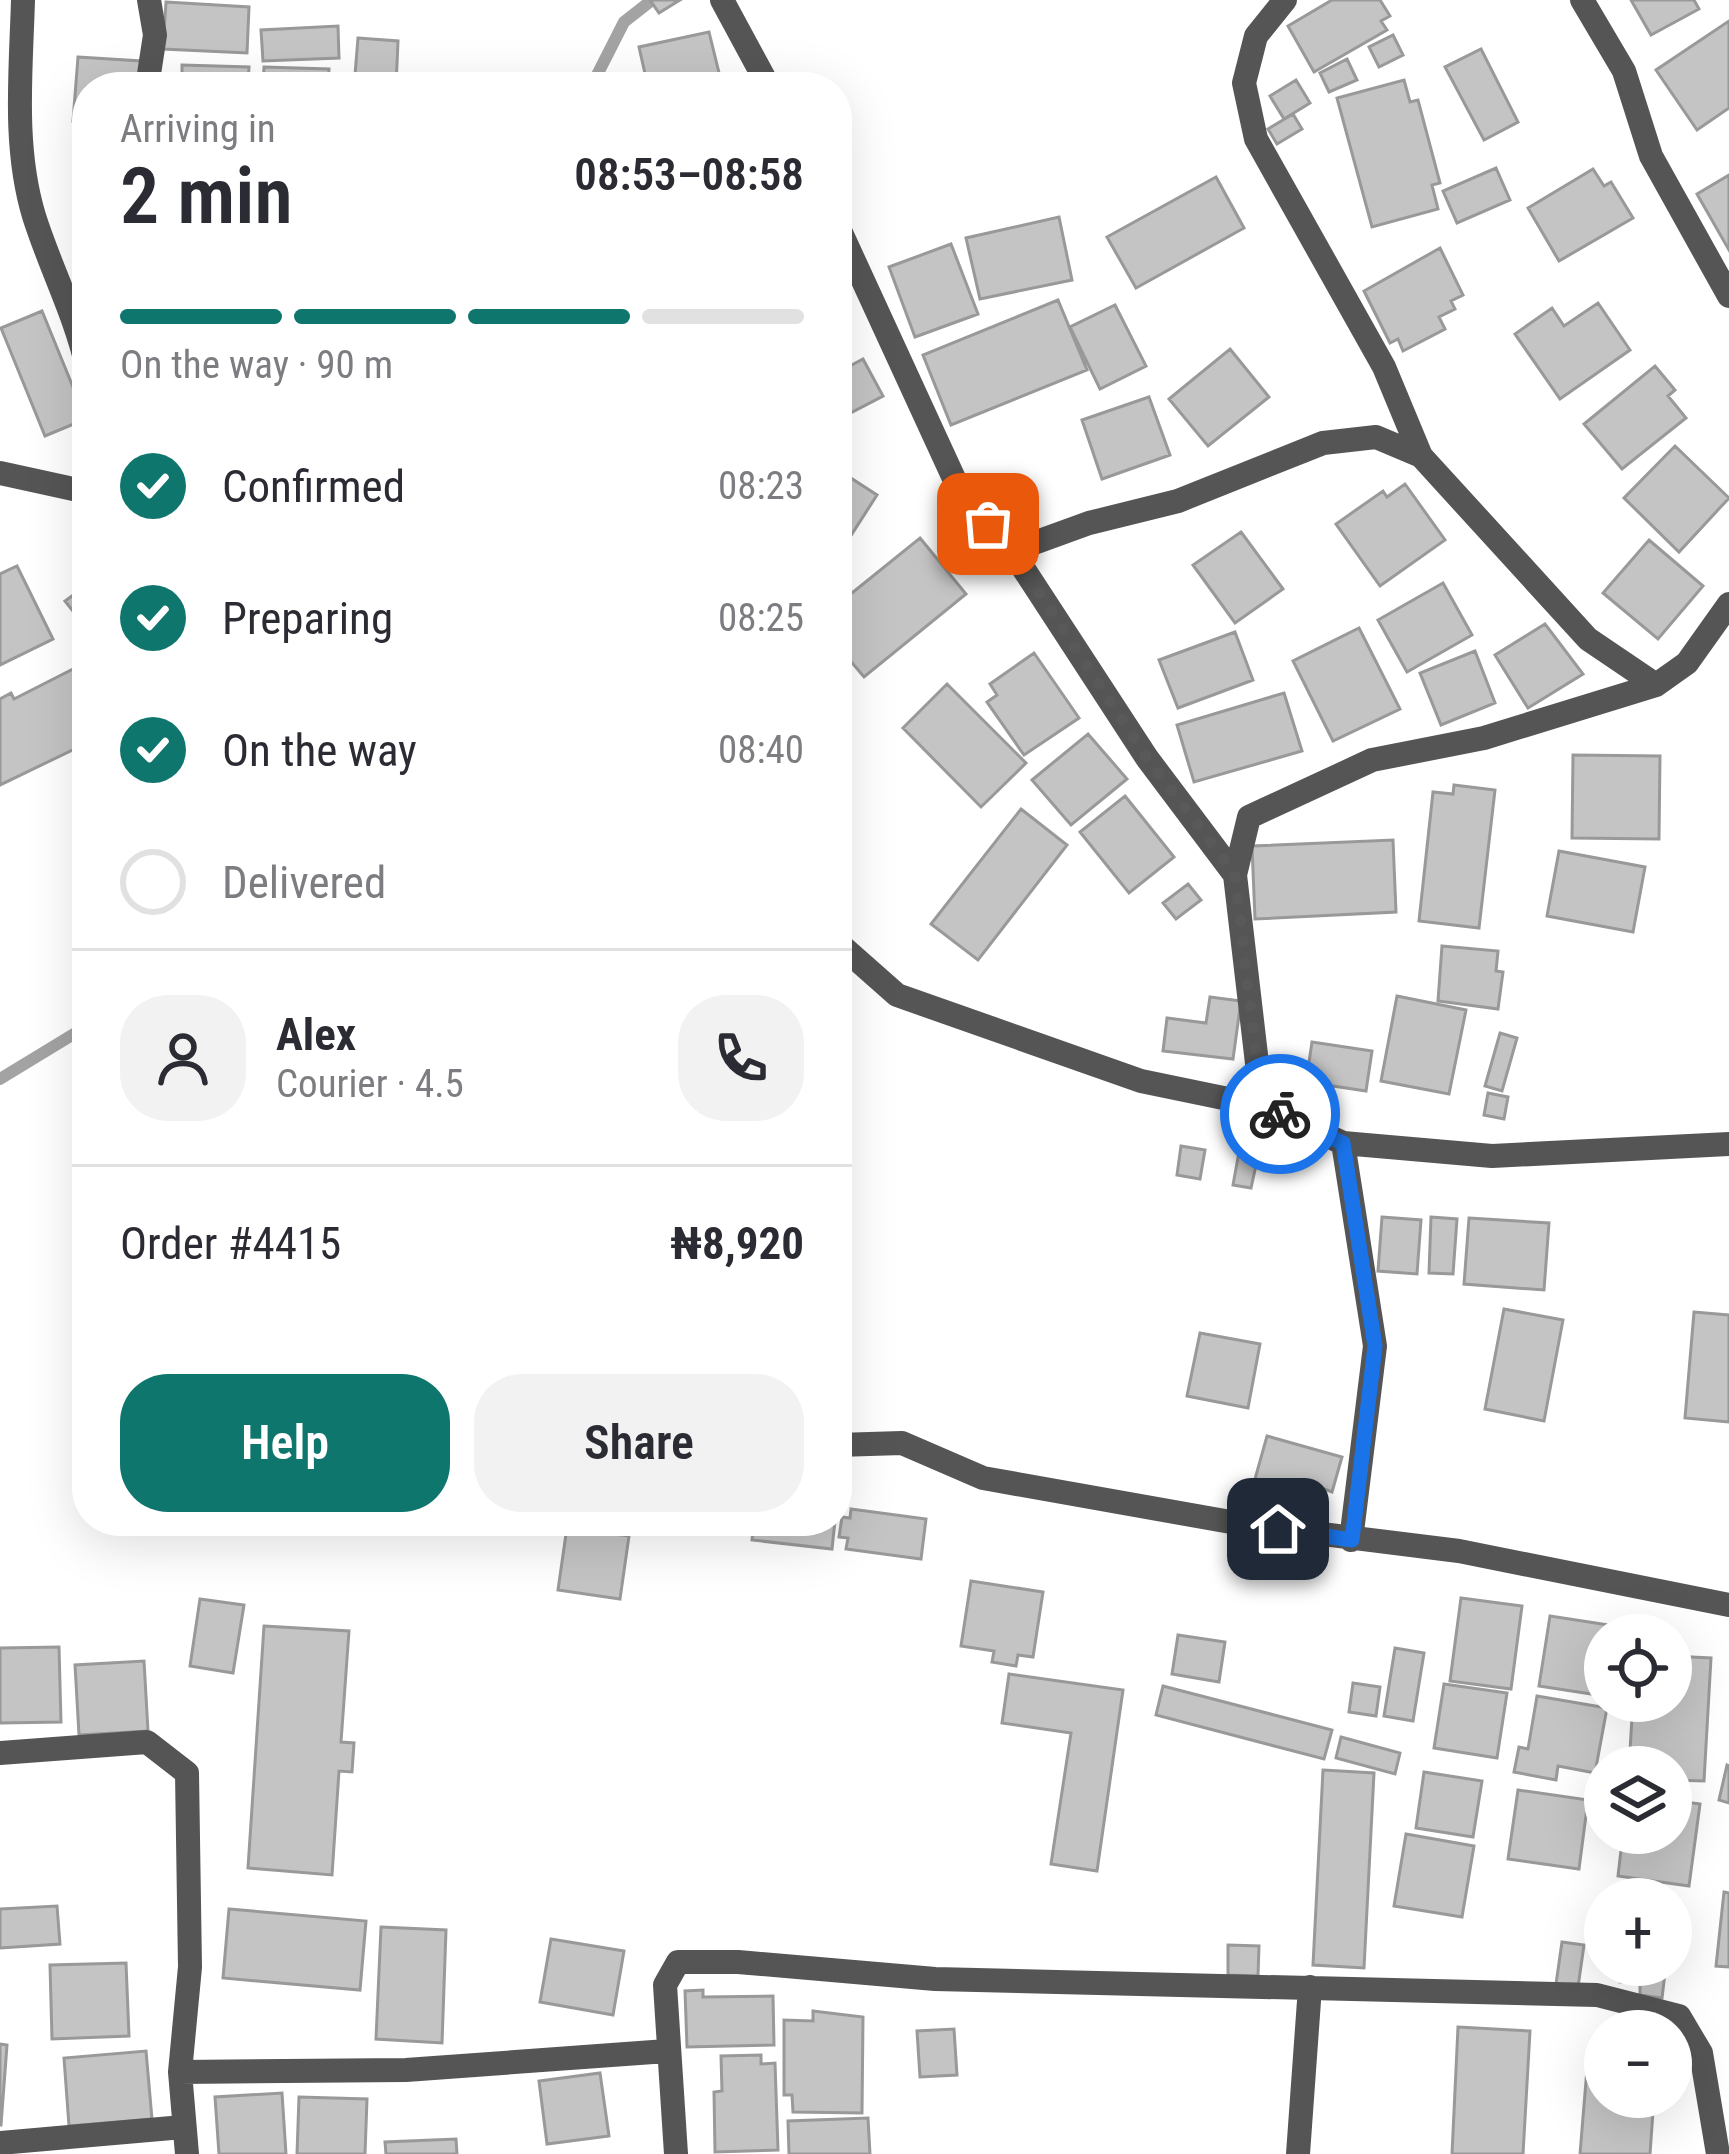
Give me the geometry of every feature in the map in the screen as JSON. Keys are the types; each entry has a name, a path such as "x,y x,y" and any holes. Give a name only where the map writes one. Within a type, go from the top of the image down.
{"street":[{"path":"23,0 23,164 34,214 72,299"},
{"path":"149,0 155,35 149,72"},
{"path":"722,0 761,72"},
{"path":"1285,0 1256,36 1244,83 1256,139 1355,312 1421,456 1588,639 1656,685"},
{"path":"1582,0 1624,70 1651,156 1729,296"},
{"path":"852,257 963,498 1012,551 1147,758 1235,875"},
{"path":"1012,551 1089,523 1178,501 1323,442 1376,437 1421,456"},
{"path":"0,473 72,489"},
{"path":"1262,1106 1235,875 1249,818 1372,760 1484,738 1656,685 1687,663 1729,604"},
{"path":"852,955 897,995 1142,1082 1262,1106 1343,1143 1492,1156 1729,1144"},
{"path":"1343,1143 1375,1346 1352,1540"},
{"path":"852,1445 902,1443 983,1478 1352,1540 1459,1551 1729,1605"},
{"path":"0,1753 147,1742 187,1774 190,1967 180,2072 187,2154"},
{"path":"676,2154 664,1985 678,1963 738,1962 934,1978 1597,1995 1679,2016 1701,2053 1718,2154"},
{"path":"1298,2154 1310,1987"},
{"path":"180,2072 406,2070 667,2051"},
{"path":"0,2143 183,2127"}],"building":[{"path":"650,0 680,0 659,13"},
{"path":"1332,0 1380,0 1390,16 1381,21 1387,30 1314,72 1288,26"},
{"path":"1631,0 1694,0 1699,9 1651,35"},
{"path":"166,2 249,7 247,53 163,49"},
{"path":"1729,21 1729,108 1697,130 1656,70"},
{"path":"338,26 339,58 263,61 261,30"},
{"path":"709,32 719,72 645,72 639,47"},
{"path":"1393,35 1403,55 1379,67 1369,47"},
{"path":"358,38 398,41 397,72 355,72"},
{"path":"1481,49 1518,122 1484,140 1445,67"},
{"path":"78,57 141,61 141,72 77,72"},
{"path":"1347,59 1357,80 1329,92 1320,73"},
{"path":"182,65 249,67 249,72 182,72"},
{"path":"264,67 329,69 329,72 264,72"},
{"path":"1296,80 1310,103 1284,119 1270,96"},
{"path":"1404,80 1410,102 1418,100 1440,183 1432,185 1438,209 1372,227 1337,98"},
{"path":"1293,114 1302,129 1277,144 1268,129"},
{"path":"1496,168 1510,200 1457,223 1443,191"},
{"path":"1593,169 1604,186 1611,182 1633,218 1559,261 1528,208"},
{"path":"1729,175 1729,250 1697,194"},
{"path":"1216,177 1244,228 1136,288 1107,237"},
{"path":"1059,217 1072,280 980,299 966,238"},
{"path":"951,244 978,314 915,337 889,267"},
{"path":"1440,248 1463,295 1451,301 1455,309 1439,317 1445,329 1403,351 1398,339 1390,343 1364,291"},
{"path":"1058,300 1087,370 951,425 923,355"},
{"path":"1598,303 1630,350 1560,399 1515,334 1552,308 1564,326"},
{"path":"1115,305 1146,366 1100,389 1070,327"},
{"path":"42,311 72,385 72,425 45,436 1,328"},
{"path":"1230,349 1269,397 1208,446 1169,399"},
{"path":"863,359 883,396 852,412 852,365"},
{"path":"1655,366 1675,390 1668,396 1686,418 1622,469 1584,424"},
{"path":"1149,397 1170,455 1102,479 1082,420"},
{"path":"1675,446 1729,498 1679,552 1624,498"},
{"path":"852,479 877,495 852,534"},
{"path":"1405,484 1445,540 1380,586 1336,524 1383,491 1387,497"},
{"path":"1241,532 1283,589 1235,623 1193,565"},
{"path":"920,538 966,594 864,677 852,663 852,593"},
{"path":"1649,540 1703,586 1658,639 1603,593"},
{"path":"17,566 53,639 0,665 0,574"},
{"path":"1443,583 1472,635 1407,672 1378,620"},
{"path":"1545,624 1583,674 1528,708 1495,655"},
{"path":"1359,628 1400,709 1333,741 1293,661"},
{"path":"1235,632 1253,680 1178,708 1159,660"},
{"path":"1475,651 1495,703 1441,725 1420,673"},
{"path":"1034,653 1079,718 1024,755 987,702 997,695 990,684"},
{"path":"72,670 72,750 0,785 0,699 11,693 14,699"},
{"path":"947,684 1026,763 981,807 903,728"},
{"path":"1284,693 1302,751 1194,782 1177,725"},
{"path":"1088,734 1127,779 1071,825 1032,780"},
{"path":"1573,755 1660,756 1659,839 1572,838"},
{"path":"1454,785 1495,790 1479,928 1419,921 1433,792 1453,794"},
{"path":"1125,796 1174,857 1129,893 1080,832"},
{"path":"1021,809 1067,845 978,960 931,924"},
{"path":"1393,840 1396,912 1255,919 1252,846"},
{"path":"1559,851 1645,867 1633,932 1547,916"},
{"path":"1188,884 1201,900 1176,919 1163,903"},
{"path":"1442,946 1498,951 1496,971 1503,972 1498,1009 1438,1001"},
{"path":"1397,996 1466,1010 1449,1094 1381,1081"},
{"path":"1210,997 1241,1001 1233,1059 1163,1051 1167,1018 1206,1023"},
{"path":"1500,1033 1517,1038 1502,1091 1485,1086"},
{"path":"1312,1042 1372,1051 1366,1091 1306,1082"},
{"path":"1488,1093 1508,1097 1504,1119 1484,1115"},
{"path":"1181,1146 1205,1150 1200,1179 1177,1175"},
{"path":"1239,1152 1258,1156 1251,1188 1233,1185"},
{"path":"1382,1217 1421,1220 1417,1274 1378,1271"},
{"path":"1431,1217 1457,1219 1453,1274 1429,1273"},
{"path":"1469,1218 1549,1223 1544,1290 1464,1284"},
{"path":"1504,1309 1563,1320 1544,1421 1485,1409"},
{"path":"1694,1312 1729,1315 1729,1422 1685,1418"},
{"path":"1200,1333 1260,1344 1248,1408 1187,1396"},
{"path":"1267,1436 1342,1457 1332,1492 1322,1488 1312,1522 1248,1504"},
{"path":"852,1509 926,1519 921,1559 846,1549 848,1538 839,1537 852,1536"},
{"path":"566,1536 629,1536 620,1599 558,1590"},
{"path":"752,1536 833,1536 832,1549 752,1540"},
{"path":"971,1581 1043,1592 1033,1657 1018,1655 1016,1666 992,1662 994,1651 961,1646"},
{"path":"1461,1598 1522,1606 1511,1689 1450,1681"},
{"path":"200,1599 244,1605 233,1673 190,1666"},
{"path":"1550,1616 1584,1621 1584,1693 1539,1686"},
{"path":"264,1626 349,1631 341,1742 354,1743 352,1772 339,1771 332,1875 248,1868"},
{"path":"1178,1635 1225,1642 1219,1682 1172,1674"},
{"path":"59,1647 61,1722 0,1723 0,1648"},
{"path":"1395,1648 1424,1653 1413,1721 1384,1716"},
{"path":"1692,1657 1711,1658 1704,1781 1692,1781 1692,1746 1630,1746 1632,1722 1692,1722"},
{"path":"144,1661 148,1731 79,1735 75,1665"},
{"path":"1009,1674 1123,1690 1097,1871 1051,1864 1071,1733 1002,1723"},
{"path":"1353,1683 1380,1687 1376,1716 1349,1712"},
{"path":"1444,1684 1507,1693 1497,1758 1434,1748"},
{"path":"1163,1686 1332,1730 1324,1759 1156,1715"},
{"path":"1537,1696 1584,1704 1584,1722 1604,1722 1600,1746 1584,1746 1584,1771 1558,1766 1556,1780 1514,1772 1519,1747 1528,1749"},
{"path":"1341,1737 1400,1753 1395,1774 1336,1758"},
{"path":"1729,1766 1729,1803 1719,1800"},
{"path":"1323,1770 1374,1773 1364,1968 1313,1965"},
{"path":"1424,1772 1482,1781 1473,1837 1416,1828"},
{"path":"1518,1790 1584,1799 1579,1869 1508,1859"},
{"path":"1692,1803 1700,1804 1690,1878 1618,1876 1621,1854 1692,1854"},
{"path":"1406,1834 1474,1846 1462,1917 1394,1906"},
{"path":"1724,1892 1729,1893 1729,1967 1716,1966"},
{"path":"57,1906 60,1944 0,1948 0,1909"},
{"path":"229,1909 366,1921 360,1990 223,1978"},
{"path":"381,1927 446,1930 442,2043 376,2039"},
{"path":"551,1939 624,1951 613,2015 540,2002"},
{"path":"1562,1942 1584,1945 1578,1987 1556,1984"},
{"path":"1228,1945 1259,1946 1258,1976 1228,1975"},
{"path":"126,1963 129,2036 52,2039 50,1965"},
{"path":"1640,1986 1663,1986 1662,1998 1640,1995"},
{"path":"703,1990 703,1997 773,1996 774,2045 687,2047 685,1991"},
{"path":"813,2011 863,2017 862,2113 793,2112 792,2095 784,2095 784,2020 813,2021"},
{"path":"1458,2027 1530,2031 1523,2154 1452,2154"},
{"path":"954,2029 957,2075 920,2077 917,2031"},
{"path":"0,2044 7,2045 1,2125 0,2125"},
{"path":"146,2051 152,2119 69,2126 64,2058"},
{"path":"761,2055 761,2064 775,2063 778,2150 715,2152 714,2092 722,2091 721,2056"},
{"path":"600,2073 609,2136 547,2144 539,2081"},
{"path":"282,2093 286,2154 219,2154 215,2097"},
{"path":"299,2097 367,2099 365,2154 297,2154"},
{"path":"1584,2105 1584,2118 1653,2118 1650,2154 1580,2154"},
{"path":"868,2118 870,2154 789,2154 788,2121"},
{"path":"456,2139 457,2154 386,2154 385,2142"}],"waterway":[{"path":"599,72 624,22 652,0"},
{"path":"0,1079 72,1035"}],"way so far":[{"path":"988,524 1012,551 1147,758 1235,875 1262,1106 1280,1114"}],"route":[{"path":"1278,1529 1352,1540 1375,1346 1343,1143 1280,1114"}]}
